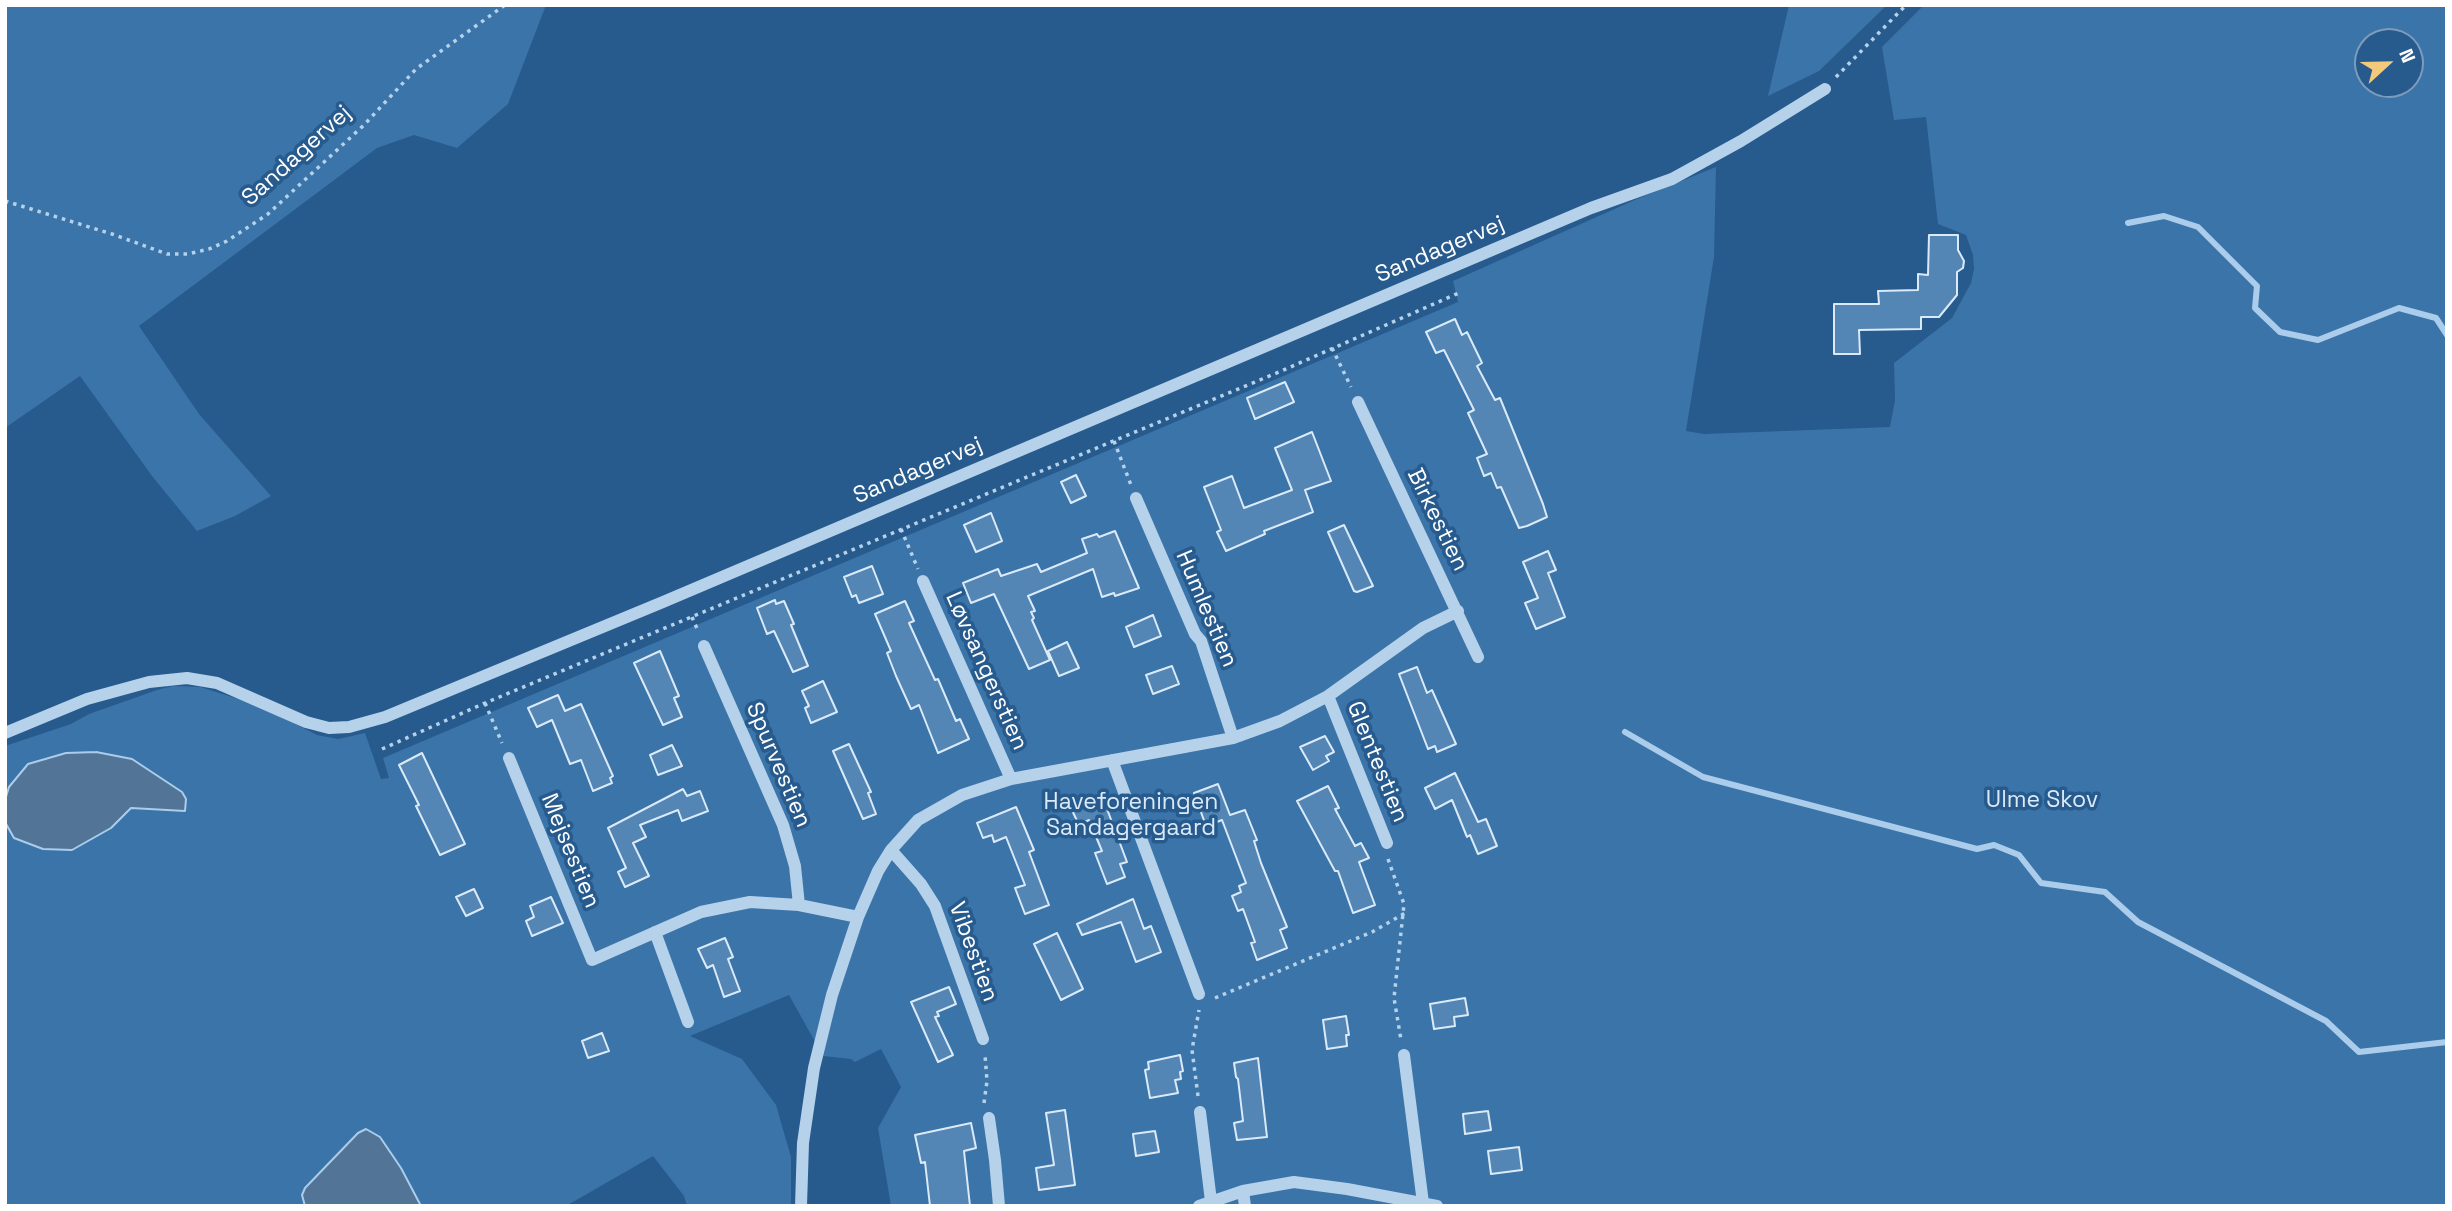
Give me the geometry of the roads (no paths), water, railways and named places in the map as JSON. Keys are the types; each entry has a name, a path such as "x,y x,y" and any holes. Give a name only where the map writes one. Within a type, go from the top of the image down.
{"street":[{"name":"Sandagervej","path":"5,733 87,699 149,682 187,678 217,683 306,722 329,728 349,727 384,717 663,602 1591,208 1672,178 1741,141 1825,89"},
{"name":"Birkestien","path":"1358,402 1478,657"},
{"name":"Humlestien","path":"1136,499 1195,634 1201,641 1233,738"},
{"name":"Løvsangerstien","path":"923,581 1011,779"},
{"path":"801,1206 803,1143 814,1068 832,995 858,916 878,872 891,850 918,820 962,795 1011,779 1233,738 1280,721 1328,696 1423,628 1458,611"},
{"name":"Spurvestien","path":"704,646 783,825 795,866 799,905"},
{"name":"Glentestien","path":"1328,696 1387,843"},
{"name":"Mejsestien","path":"509,758 592,960 655,932"},
{"path":"1112,760 1200,999"},
{"name":"Vibestien","path":"891,850 921,884 935,906 984,1039"},
{"path":"688,1022 655,932 701,912 750,902 799,905 858,916"},
{"path":"1404,1055 1423,1203"},
{"path":"1200,1112 1205,1203 1243,1191 1294,1182 1437,1206"},
{"path":"989,1118 999,1206"},
{"path":"1243,1191 1245,1206"}],"waterway":[{"path":"2128,223 2164,216 2198,227 2257,286 2255,308 2280,332 2318,340 2399,308 2436,318 2447,335"},
{"path":"1625,732 1703,777 1977,849 1994,845 2019,855 2041,883 2105,892 2138,922 2326,1021 2359,1052 2447,1042"}],"park label":[{"name":"Ulme Skov","path":"2042,801"},
{"name":"Haveforeningen Sandagergaard","path":"1131,816"}]}
